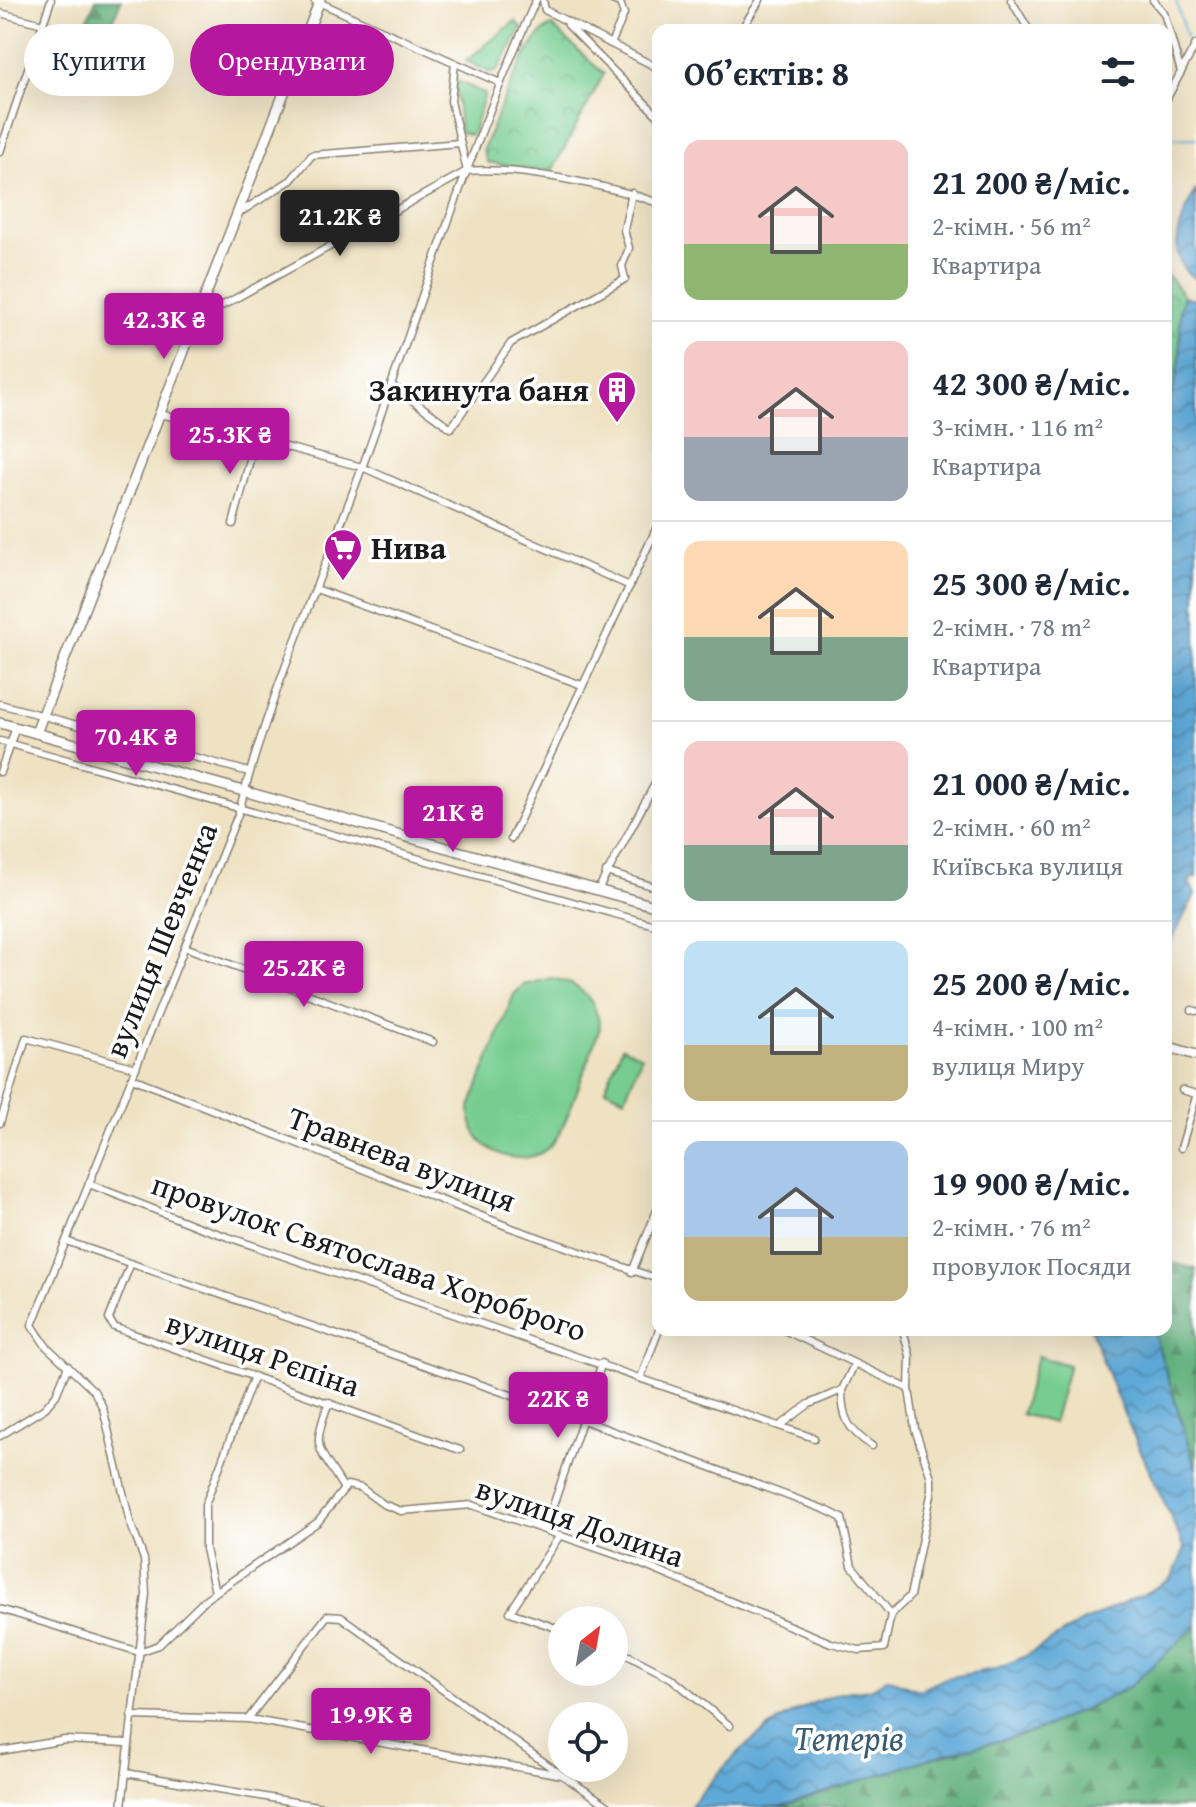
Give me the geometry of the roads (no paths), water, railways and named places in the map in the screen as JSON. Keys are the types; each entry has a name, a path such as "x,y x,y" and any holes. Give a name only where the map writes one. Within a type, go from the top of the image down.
{"street":[{"path":"0,13 43,24 51,0"},
{"name":"вулиця Шевченка","path":"122,1807 146,1594 144,1559 130,1522 103,1408 94,1391 33,1332 32,1325 240,809 249,772 362,467 498,82 536,0"},
{"path":"543,0 545,10 566,23 652,65"},
{"path":"611,44 624,14 620,3 612,0"},
{"path":"745,24 760,0"},
{"path":"1011,0 1025,24"},
{"path":"1153,0 1164,13 1167,24"},
{"path":"36,733 202,310 318,1 498,82"},
{"path":"566,23 578,39 652,110"},
{"path":"1172,41 1181,72"},
{"path":"1172,89 1196,44"},
{"path":"455,63 451,101 467,171"},
{"path":"0,152 24,78"},
{"path":"239,213 291,180 312,155 460,143"},
{"path":"202,310 218,308 467,171 483,169 632,193 652,201"},
{"path":"391,385 451,428 511,343 625,279 622,266 629,248 624,230 632,193"},
{"path":"161,414 362,467 630,586"},
{"path":"233,524 256,437"},
{"path":"511,839 652,538"},
{"path":"316,589 582,685"},
{"path":"0,704 249,772"},
{"path":"0,723 652,905"},
{"path":"0,772 16,727"},
{"path":"0,741 652,924"},
{"path":"598,890 652,789"},
{"path":"606,872 652,886"},
{"path":"185,947 433,1042"},
{"path":"0,1123 26,1038 136,1068"},
{"path":"1172,1048 1196,1055"},
{"name":"Травнева вулиця","path":"132,1078 403,1186 652,1277"},
{"path":"1181,1148 1196,1096 1182,1090"},
{"name":"провулок Святослава Хороброго","path":"89,1184 244,1243 814,1438"},
{"path":"632,1272 652,1223"},
{"path":"66,1241 580,1419 842,1518 852,1566 891,1614 910,1596 931,1495 931,1478 915,1429 909,1389 910,1356 905,1336"},
{"name":"вулиця Рєпіна","path":"130,1265 109,1319 114,1327 460,1450"},
{"path":"641,1377 657,1336"},
{"path":"796,1336 909,1389"},
{"path":"545,1529 580,1419 602,1363"},
{"path":"854,1365 842,1390 842,1412 852,1433 872,1446"},
{"path":"0,1436 45,1408 56,1395 68,1366"},
{"path":"215,1592 205,1549 205,1505 254,1376"},
{"path":"780,1426 809,1404 842,1390"},
{"path":"0,1609 139,1652 159,1645 215,1592 318,1522 344,1489 319,1452 316,1440 329,1402"},
{"name":"вулиця Долина","path":"344,1489 347,1485 361,1488 383,1504 401,1511 472,1505 631,1560 831,1643 859,1650 884,1648 891,1614"},
{"path":"548,1625 510,1612 560,1535"},
{"path":"248,1719 327,1616 341,1617 548,1765"},
{"path":"628,1655 671,1678 730,1726"},
{"path":"131,1716 248,1719 548,1773"},
{"path":"0,1751 65,1740 127,1743"},
{"path":"126,1773 323,1807"},
{"path":"572,1782 610,1807"}],"water":[{"path":"1196,189 1196,279 1185,270 1177,249 1181,224"},
{"path":"1184,296 1196,300 1196,878 1192,877 1189,883 1195,894 1172,940 1172,395 1180,360 1180,312"},
{"name":"Тетерів","path":"1093,1336 1155,1336 1196,1469 1196,1626 1127,1689 1034,1732 934,1757 779,1807 690,1807 721,1770 754,1739 812,1704 836,1694 867,1689 887,1678 919,1690 946,1678 994,1669 1024,1657 1078,1624 1171,1579 1185,1549 1120,1405"}],"waterway":[{"path":"1176,0 1188,44"},
{"path":"1172,139 1196,138"}],"place":[{"name":"Закинута баня","path":"617,424"},
{"name":"Нива","path":"343,582"}]}
